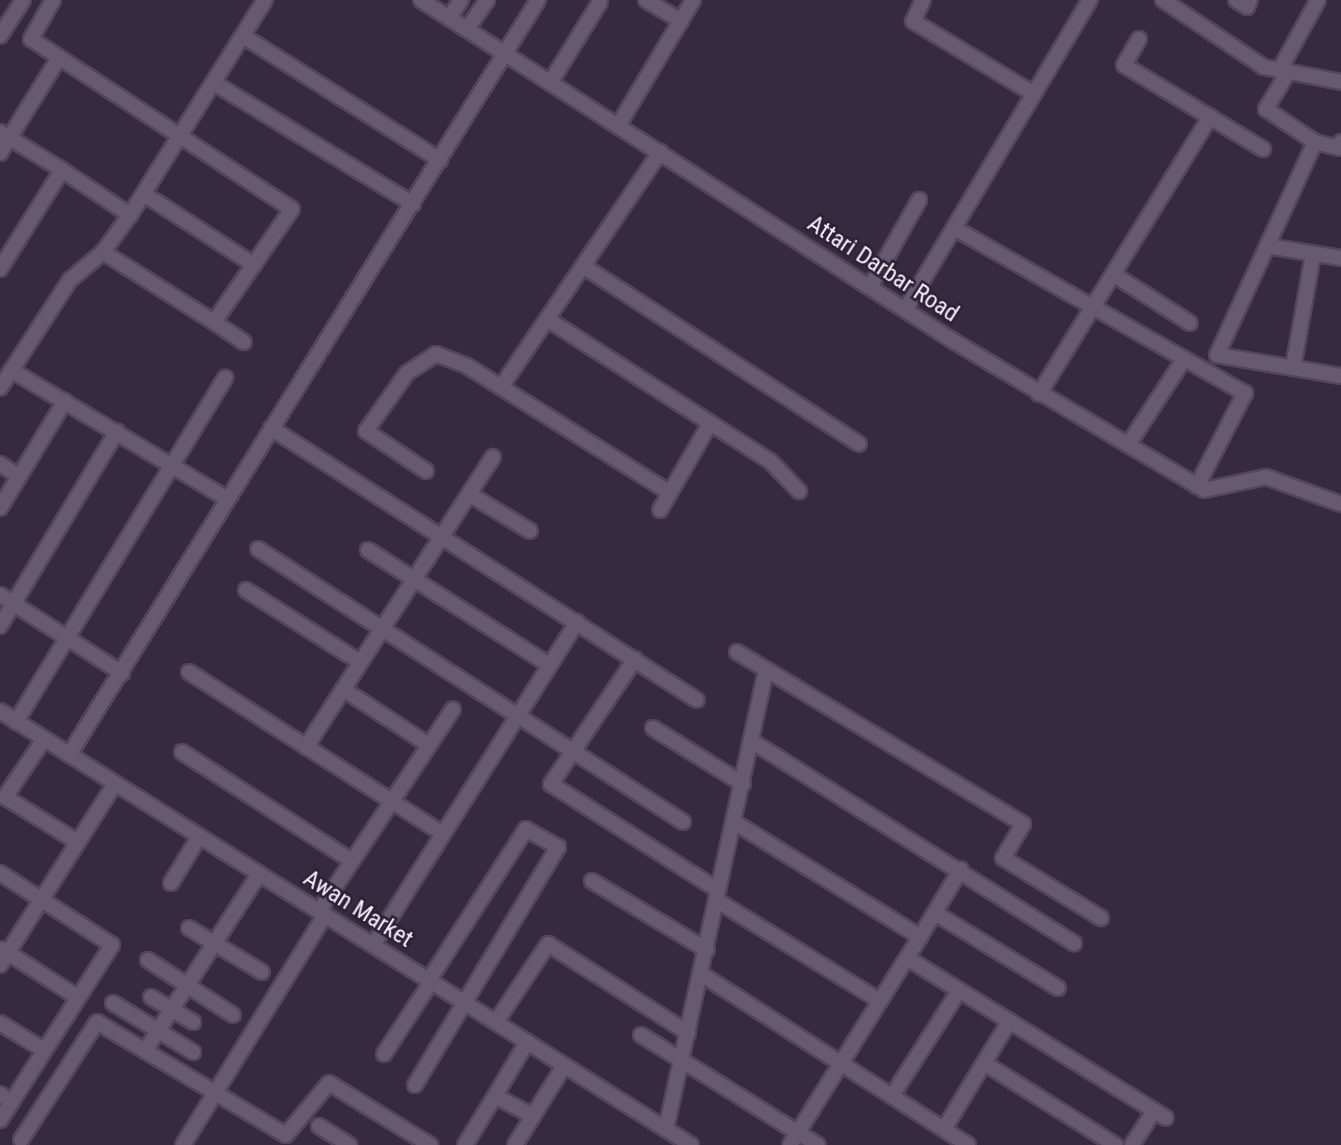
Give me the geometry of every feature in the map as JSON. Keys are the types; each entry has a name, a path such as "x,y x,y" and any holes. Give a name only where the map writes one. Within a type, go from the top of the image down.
{"street":[{"path":"0,36 23,0"},
{"path":"53,0 30,36 59,58 182,135 292,209 214,322"},
{"path":"0,388 70,280 103,252 130,215 265,0"},
{"name":"Attari Darbar Road","path":"421,0 1039,394 1197,486"},
{"path":"449,18 461,0"},
{"path":"467,29 486,0"},
{"path":"69,755 538,0"},
{"path":"646,0 681,21"},
{"path":"618,126 694,0"},
{"path":"923,0 913,21 1034,94"},
{"path":"905,310 1090,0"},
{"path":"1163,0 1283,73 1341,82"},
{"path":"1236,0 1247,7 1250,0"},
{"path":"1318,0 1266,109 1315,142 1339,148 1341,142"},
{"path":"550,83 600,2"},
{"path":"243,36 440,160"},
{"path":"1139,39 1124,65 1264,149"},
{"path":"0,153 5,135 59,58"},
{"path":"215,83 413,204"},
{"path":"1039,394 1210,117"},
{"path":"5,135 130,215"},
{"path":"1315,142 1217,355 1341,376"},
{"path":"501,387 660,152"},
{"path":"0,270 62,170"},
{"path":"144,194 254,265"},
{"path":"870,287 919,200"},
{"path":"954,228 1092,309 1245,393 1197,486 1204,490 1266,477 1341,504"},
{"path":"1267,246 1341,258"},
{"path":"103,252 244,342"},
{"path":"1293,368 1313,255"},
{"path":"583,266 859,444"},
{"path":"1113,274 1191,323"},
{"path":"547,319 709,425 770,461 799,491"},
{"path":"426,471 366,431 407,373 436,354 501,387 670,493"},
{"path":"1128,445 1184,359"},
{"path":"11,370 227,499"},
{"path":"16,722 69,639 170,465 225,378"},
{"path":"0,508 65,401"},
{"path":"660,510 709,425"},
{"path":"271,428 698,700"},
{"path":"0,626 117,431"},
{"path":"306,747 493,457"},
{"path":"0,464 18,476"},
{"path":"469,494 530,531"},
{"path":"258,549 683,822"},
{"path":"368,550 549,665"},
{"path":"246,590 360,662"},
{"path":"0,595 122,673"},
{"path":"373,945 577,622"},
{"path":"737,652 1023,824 1003,858 1101,918"},
{"path":"635,659 552,780 554,787 880,1001"},
{"path":"666,1129 753,742 766,670"},
{"path":"189,672 443,834"},
{"path":"343,689 427,744"},
{"path":"183,1145 219,1095 352,861 427,744 453,709"},
{"name":"Awan Market","path":"0,711 691,1145"},
{"path":"653,728 743,784"},
{"path":"44,739 5,797 76,841"},
{"path":"753,742 961,869 1074,943"},
{"path":"182,752 352,861"},
{"path":"78,997 3,955 115,784"},
{"path":"734,822 920,937"},
{"path":"384,1054 530,830 558,847 558,856 415,1085"},
{"path":"171,883 199,837"},
{"path":"794,1139 961,869"},
{"path":"0,873 112,942 44,1050 6,1098 0,1120"},
{"path":"145,1051 217,944 259,874"},
{"path":"592,881 707,950"},
{"path":"934,913 1058,988"},
{"path":"189,928 262,972"},
{"path":"496,1022 548,944 688,1033"},
{"path":"907,958 1160,1115 1132,1145"},
{"path":"148,960 233,1015"},
{"path":"701,974 968,1145"},
{"path":"892,1096 960,991"},
{"path":"151,997 192,1022"},
{"path":"113,1003 193,1052"},
{"path":"944,1129 1009,1022"},
{"path":"0,1023 44,1050"},
{"path":"21,1140 94,1024 145,1051 288,1136 329,1083 413,1140 430,1145"},
{"path":"640,1035 681,1060 794,1139 818,1145"},
{"path":"464,1145 527,1042"},
{"path":"984,1063 1115,1145"},
{"path":"515,1145 564,1066"},
{"path":"495,1096 533,1116"},
{"path":"319,1126 350,1145"}]}
